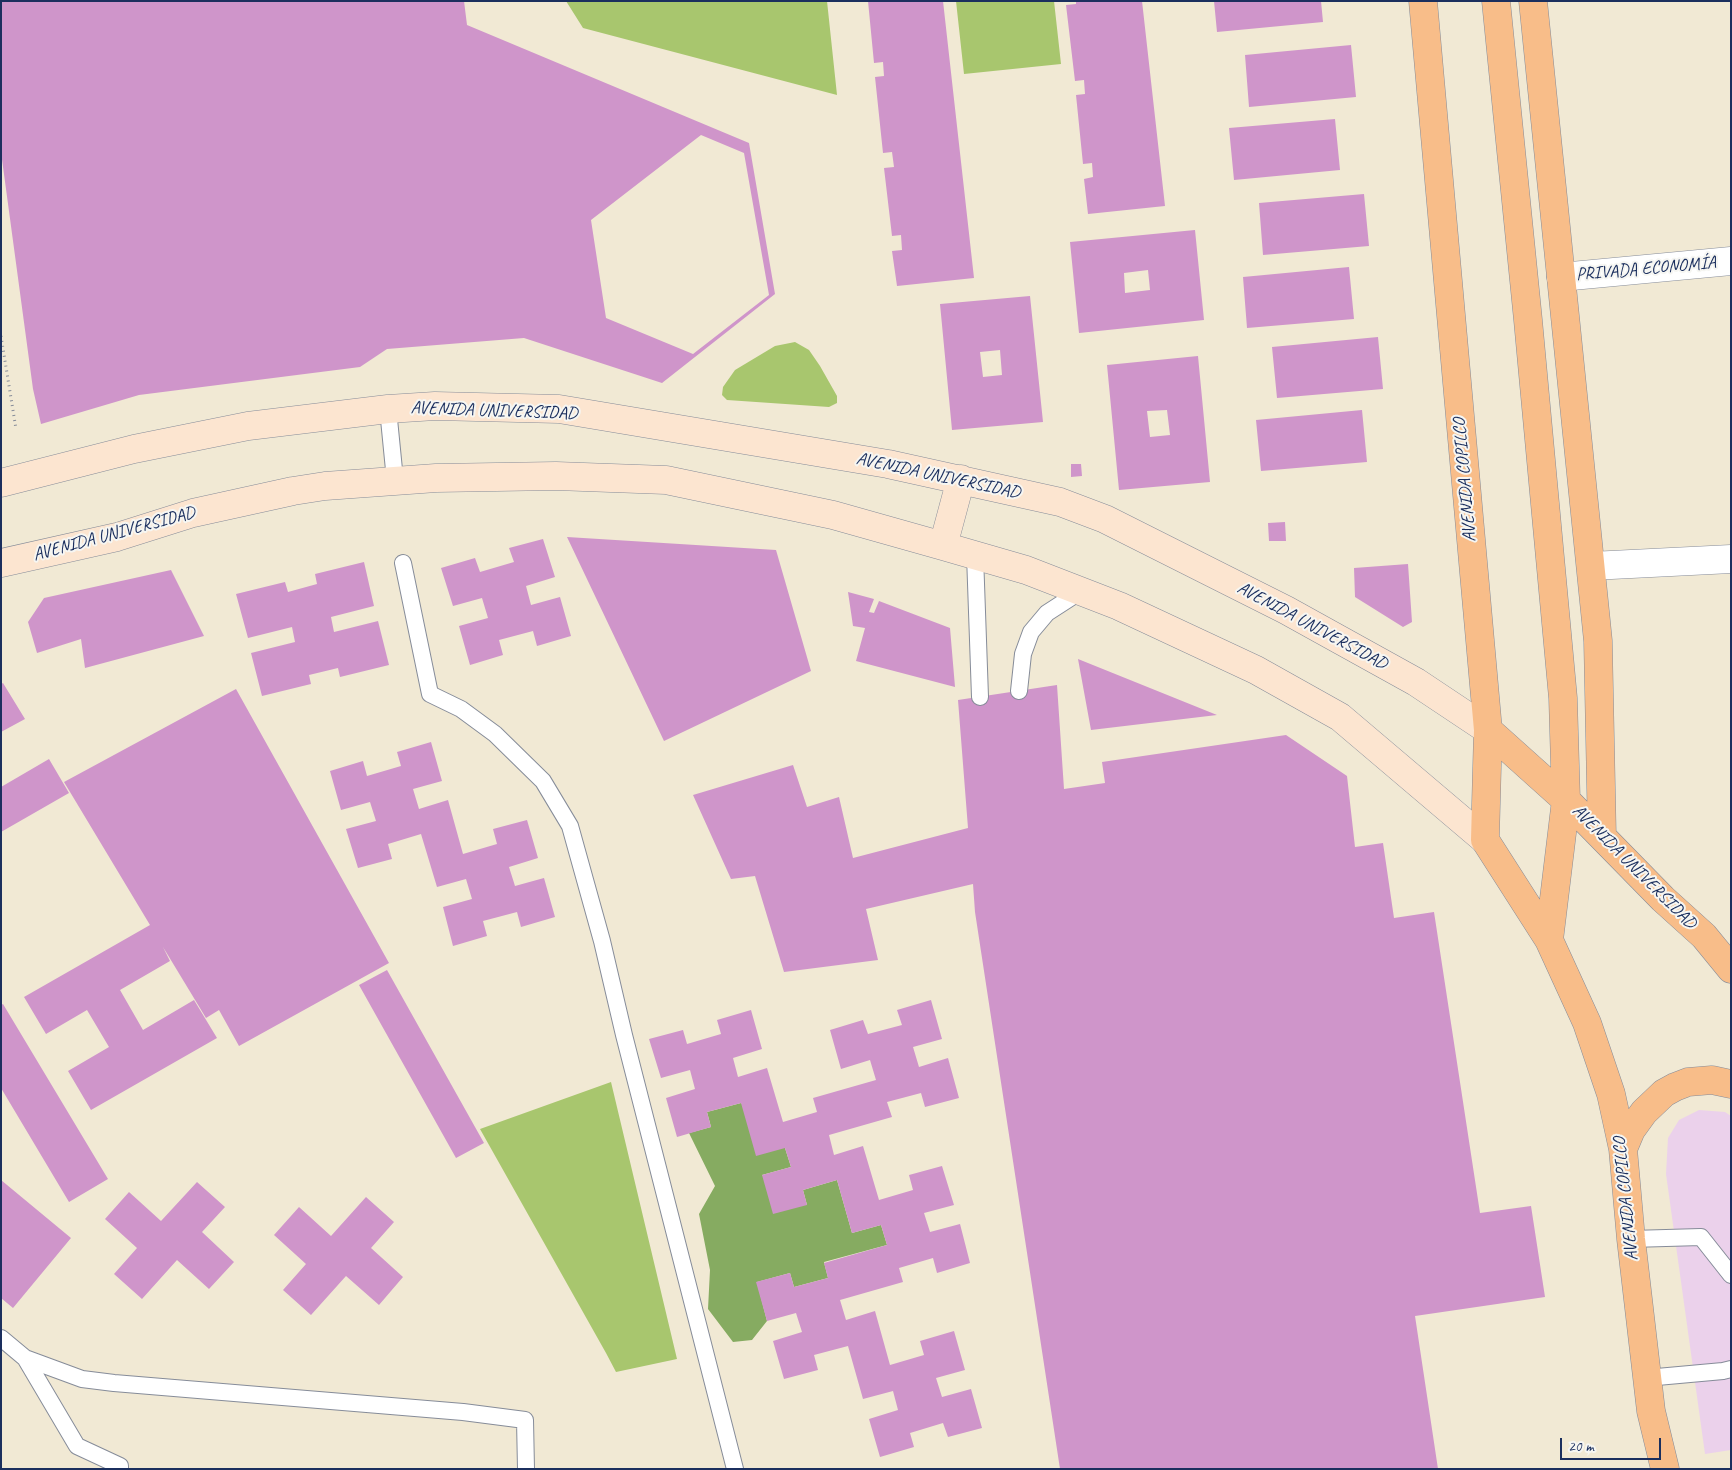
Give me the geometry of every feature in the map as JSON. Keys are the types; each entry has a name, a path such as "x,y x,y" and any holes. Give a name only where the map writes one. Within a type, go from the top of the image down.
{"main road":[{"name":"AVENIDA COPILCO","path":"1423,1 1488,730 1485,840 1549,940 1587,1023 1610,1094 1623,1149 1650,1410 1665,1469"},
{"path":"1496,1 1563,698 1566,800 1549,940"},
{"path":"1533,1 1598,641 1602,836"},
{"name":"AVENIDA UNIVERSIDAD","path":"1,483 134,449 248,426 388,409 435,406 559,409 888,464 1060,502 1105,519 1312,624 1416,682 1488,730 1566,800 1663,899 1704,936 1731,969"},
{"name":"AVENIDA UNIVERSIDAD","path":"1,563 117,537 193,513 324,486 436,478 556,476 666,480 833,515 1026,570 1119,606 1256,670 1340,717 1485,840"},
{"path":"943,546 961,479"},
{"path":"1623,1149 1631,1130 1644,1112 1675,1087 1688,1082 1712,1080 1731,1084"}],"street":[{"name":"PRIVADA ECONOMÍA","path":"1561,277 1731,261"},
{"path":"1591,566 1731,559"}],"lane":[{"path":"388,409 395,480"},
{"path":"975,555 980,697"},
{"path":"403,563 430,694 461,709 495,734 543,781 570,826 602,941 624,1035 735,1469"},
{"path":"1019,691 1022,654 1031,632 1047,613 1081,592"},
{"path":"1631,1239 1701,1237 1731,1276"},
{"path":"1,1338 25,1358 78,1446 120,1466 120,1469"},
{"path":"25,1358 82,1379 98,1381 463,1412 525,1420 526,1469"},
{"path":"1646,1378 1731,1369"}],"path":[{"path":"1,336 16,428"}],"shaded area":[{"path":"1699,1110 1725,1112 1731,1116 1731,1450 1705,1454 1666,1174 1668,1138 1679,1120"}],"green space":[{"path":"566,1 827,1 837,95 583,28"},
{"path":"956,1 1054,1 1061,64 964,74"},
{"path":"795,342 809,350 837,396 837,403 829,407 727,400 722,395 723,387 735,370 775,346"},
{"path":"611,1082 677,1359 616,1372 480,1129"},
{"path":"741,1103 785,1148 791,1167 762,1175 807,1205 803,1190 837,1180 852,1233 881,1225 887,1245 824,1262 828,1278 794,1287 790,1273 757,1282 767,1321 752,1340 733,1342 708,1309 710,1270 699,1214 715,1186 689,1133 711,1127 707,1112"}],"building":[{"path":"1,1 464,1 467,25 749,143 775,294 662,383 524,338 387,349 360,367 139,395 41,424 33,389 1,152","holes":["701,135 744,153 769,295 693,354 606,318 591,220"]},
{"path":"868,1 943,1 974,278 897,286 892,251 902,250 901,235 892,236 884,168 894,167 892,152 883,153 875,77 884,76 883,62 874,63"},
{"path":"1076,1 1142,1 1165,206 1088,214 1084,179 1093,177 1092,163 1083,164 1076,95 1085,94 1084,80 1075,81 1066,5 1076,4"},
{"path":"1214,1 1321,1 1323,22 1217,32"},
{"path":"1351,45 1356,97 1249,107 1245,55"},
{"path":"1335,119 1340,170 1234,180 1229,128"},
{"path":"1364,194 1369,246 1263,255 1259,203"},
{"path":"1195,230 1204,320 1079,333 1070,242","holes":["1148,270 1150,290 1125,293 1124,273"]},
{"path":"1349,267 1354,319 1247,328 1243,277"},
{"path":"1030,296 1043,422 952,430 940,304","holes":["1000,350 1002,375 983,377 980,352"]},
{"path":"1378,337 1383,389 1277,398 1272,347"},
{"path":"1198,356 1210,482 1119,490 1107,365","holes":["1167,410 1170,435 1150,437 1147,411"]},
{"path":"1362,410 1367,462 1261,471 1256,420"},
{"path":"1071,464 1081,464 1082,476 1071,477"},
{"path":"1285,522 1286,541 1269,541 1268,523"},
{"path":"567,537 776,550 811,671 664,741"},
{"path":"543,539 555,577 526,586 531,605 560,597 571,636 537,646 533,631 499,640 503,655 470,665 459,626 488,618 482,598 453,606 441,568 475,558 480,572 514,562 509,548"},
{"path":"364,562 374,606 331,617 334,632 378,621 389,665 340,677 338,668 309,675 311,684 262,696 251,653 295,642 292,627 248,638 236,594 285,582 288,592 317,584 315,574"},
{"path":"1408,564 1412,622 1403,627 1355,597 1354,568"},
{"path":"171,570 204,636 85,668 81,639 37,653 28,622 44,598"},
{"path":"848,592 874,599 869,612 874,613 879,601 950,628 955,687 856,661 865,628 853,626"},
{"path":"1078,659 1217,715 1091,730"},
{"path":"3,683 25,719 1,732 1,684"},
{"path":"1057,685 1064,789 1105,783 1102,762 1286,735 1347,776 1355,847 1383,843 1394,918 1434,912 1480,1213 1531,1206 1545,1297 1415,1316 1438,1469 1060,1469 975,912 973,884 866,909 878,960 784,972 755,876 731,879 693,795 793,765 807,807 839,797 853,858 968,828 958,700"},
{"path":"236,689 389,963 239,1046 219,1010 206,1018 163,947 170,961 120,990 143,1030 194,1000 217,1038 91,1110 68,1071 109,1047 87,1010 46,1034 24,997 150,925 64,782"},
{"path":"431,742 442,781 413,789 419,809 448,800 463,854 497,844 493,829 527,820 538,858 509,867 515,886 544,878 555,917 521,927 517,912 483,921 487,936 453,946 443,907 472,899 466,879 437,887 421,834 388,844 392,859 358,868 346,829 376,821 370,802 341,810 330,771 363,761 367,776 401,766 397,752"},
{"path":"49,759 69,793 1,832 1,787"},
{"path":"387,970 484,1143 456,1158 359,985"},
{"path":"931,1000 942,1039 913,1047 919,1067 948,1058 959,1098 925,1107 921,1093 887,1102 892,1117 829,1135 834,1155 863,1146 879,1200 913,1190 909,1175 942,1166 954,1205 924,1213 930,1232 960,1224 970,1263 937,1273 933,1258 899,1268 903,1282 840,1300 846,1320 875,1311 890,1365 924,1355 920,1341 954,1331 965,1370 936,1378 942,1397 971,1389 982,1428 948,1437 943,1423 910,1433 914,1447 880,1457 869,1419 898,1410 893,1391 863,1399 848,1346 814,1355 818,1370 784,1379 773,1341 802,1332 796,1313 767,1321 756,1282 790,1273 794,1287 828,1278 824,1263 887,1245 881,1225 852,1233 837,1180 803,1190 807,1205 773,1214 762,1175 791,1167 785,1148 756,1156 741,1103 707,1112 711,1127 677,1137 666,1098 695,1089 690,1070 661,1078 649,1039 683,1030 687,1044 721,1034 717,1020 751,1010 762,1049 733,1058 738,1077 767,1068 783,1122 817,1112 813,1098 876,1080 870,1060 841,1069 830,1030 863,1020 868,1034 902,1025 897,1010"},
{"path":"3,1004 108,1179 69,1202 1,1088 1,1005"},
{"path":"1,1180 71,1238 13,1308 1,1298"},
{"path":"197,1182 225,1207 202,1232 234,1262 209,1289 177,1260 142,1299 114,1274 137,1248 105,1219 129,1192 161,1221"},
{"path":"366,1197 394,1222 371,1248 403,1277 379,1305 346,1276 311,1315 283,1290 306,1264 274,1235 299,1207 331,1236"}]}
